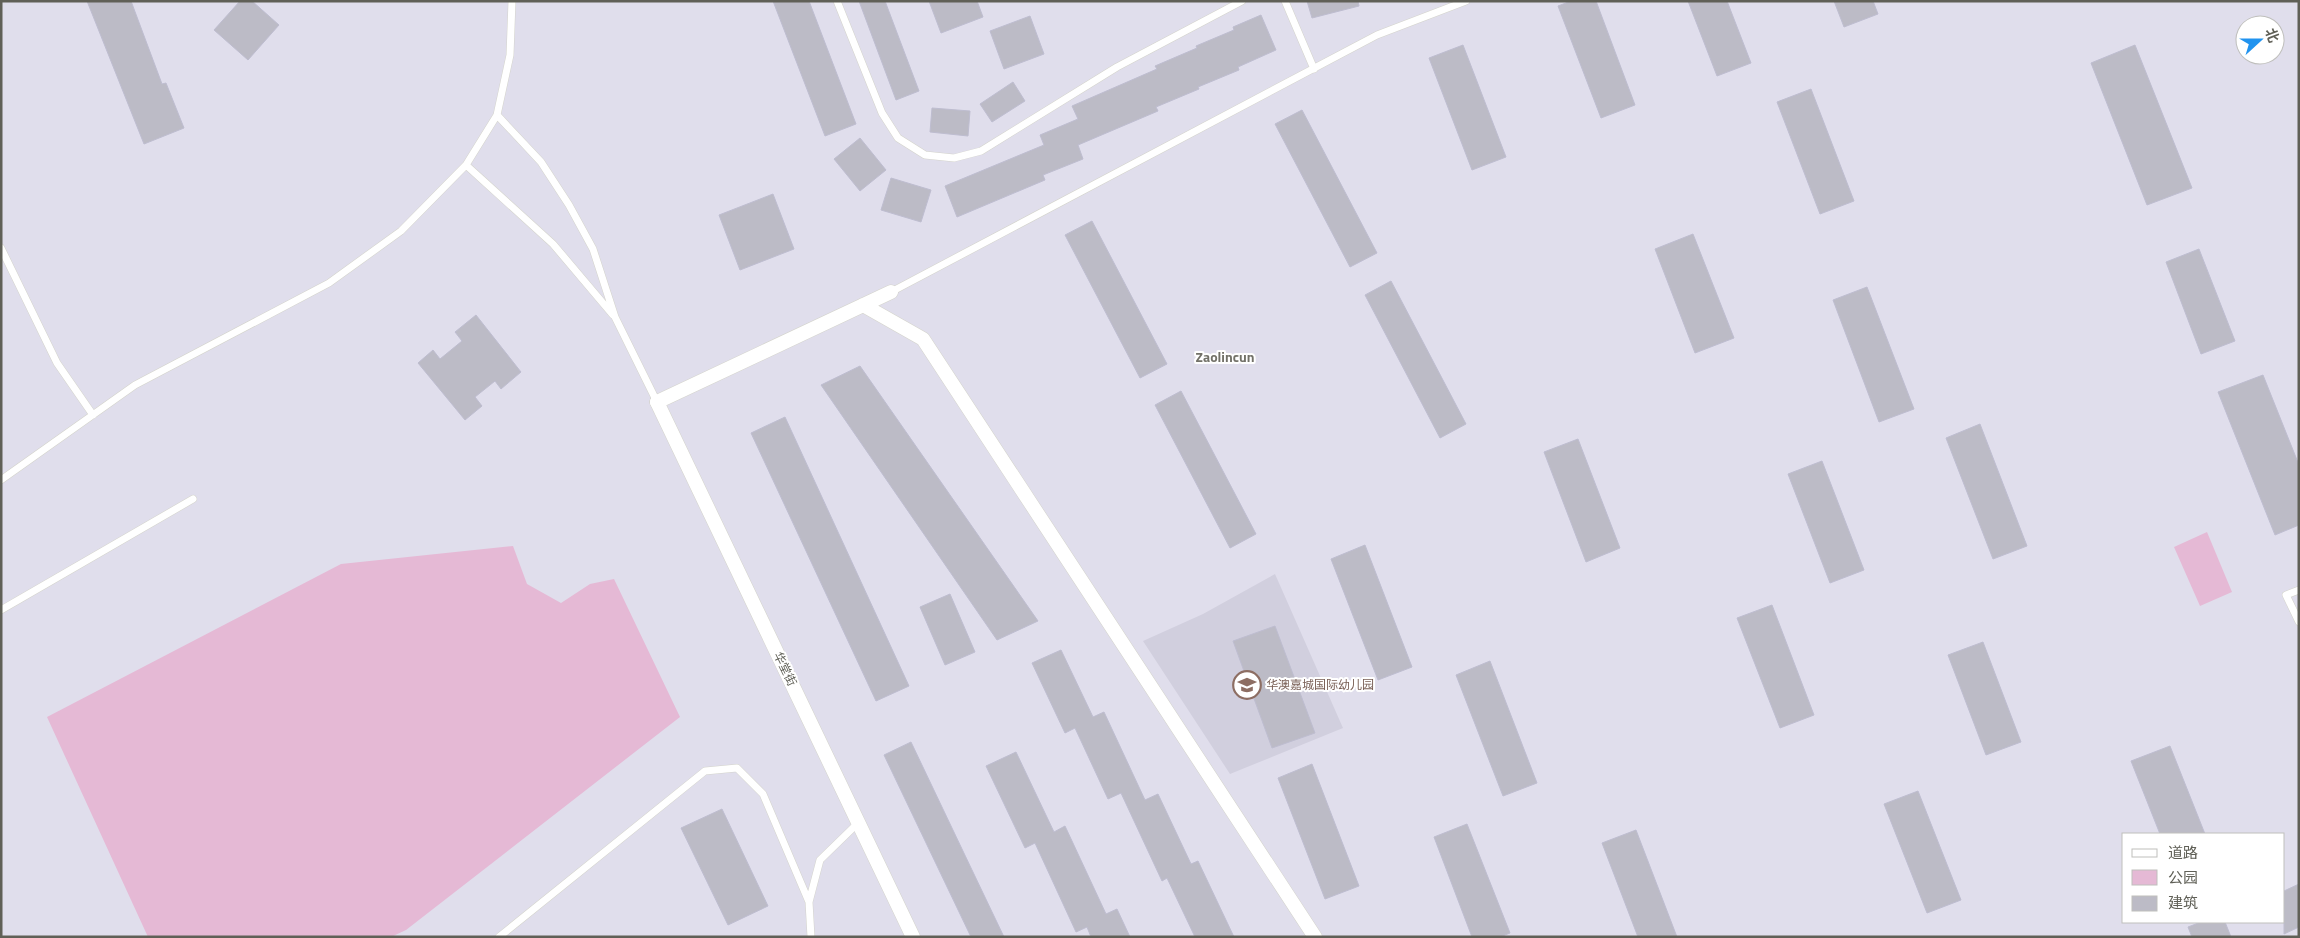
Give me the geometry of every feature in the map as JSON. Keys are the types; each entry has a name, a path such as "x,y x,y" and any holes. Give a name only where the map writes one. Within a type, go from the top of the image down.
{"street":[{"path":"657,402 891,292"},
{"path":"864,305 923,339 1315,937"},
{"name":"华堂街","path":"657,402 912,937"}],"lane":[{"path":"1,480 135,385 328,283 401,231 466,165 497,115 510,55 512,1"},
{"path":"837,1 882,113 898,138 924,155 954,158 981,151 1117,67 1242,1"},
{"path":"1285,1 1314,69"},
{"path":"891,292 1377,35 1466,1"},
{"path":"497,115 541,162 569,205 592,249 615,317 657,402"},
{"path":"466,165 553,244 615,317"},
{"path":"1,248 57,363 93,415"},
{"path":"1,610 193,500"},
{"path":"2299,590 2286,595 2299,622"},
{"path":"500,937 705,771 737,768 763,794 809,902"},
{"path":"811,937 809,902 820,860 858,824"}],"shaded area":[{"name":"华澳嘉城国际幼儿园","path":"1275,574 1343,728 1230,774 1143,641 1203,614"}],"green space":[{"path":"2207,532 2232,592 2200,606 2174,547"},
{"path":"513,546 527,584 561,603 590,584 614,579 680,717 406,930 391,937 148,937 47,717 341,564"}],"building":[{"path":"87,1 131,1 162,84 166,83 184,128 144,144"},
{"path":"240,1 252,1 279,25 248,60 214,30"},
{"path":"773,1 809,1 856,124 825,136"},
{"path":"859,1 885,1 919,91 896,100"},
{"path":"929,1 977,1 983,17 941,33"},
{"path":"1307,1 1358,1 1359,6 1312,18"},
{"path":"1571,1 1596,1 1635,105 1601,118 1558,6"},
{"path":"1688,1 1727,1 1751,63 1717,76"},
{"path":"1834,1 1873,1 1878,14 1844,27"},
{"path":"1261,15 1276,50 1238,67 1239,70 1198,87 1199,89 1156,107 1158,111 1078,145 1083,159 1043,175 1045,180 957,217 945,186 1044,145 1040,135 1078,119 1072,106 1157,69 1155,66 1197,48 1196,46 1234,30 1233,27"},
{"path":"1030,16 1044,54 1004,69 990,31"},
{"path":"1463,45 1506,157 1472,170 1429,58"},
{"path":"2135,45 2192,188 2147,205 2091,63"},
{"path":"1013,82 1025,101 992,122 980,104"},
{"path":"1811,89 1854,201 1820,214 1777,102"},
{"path":"932,108 970,111 968,136 930,132"},
{"path":"1302,110 1377,253 1350,267 1275,124"},
{"path":"860,138 886,170 860,191 834,159"},
{"path":"891,178 931,190 921,222 881,210"},
{"path":"773,194 794,249 740,270 719,215"},
{"path":"1092,221 1167,364 1140,378 1065,235"},
{"path":"1693,234 1734,338 1695,353 1655,249"},
{"path":"2199,249 2235,341 2201,354 2166,262"},
{"path":"1391,281 1466,424 1440,438 1365,295"},
{"path":"1867,287 1914,409 1879,422 1833,300"},
{"path":"476,315 521,372 501,389 495,381 475,397 482,406 465,420 418,363 433,350 440,359 462,341 455,332"},
{"path":"860,366 1038,621 997,640 821,385"},
{"path":"2263,375 2299,465 2299,525 2275,535 2218,392"},
{"path":"1181,391 1256,534 1230,548 1155,405"},
{"path":"785,417 909,686 876,701 751,433"},
{"path":"1980,424 2027,546 1993,559 1946,438"},
{"path":"1578,439 1620,548 1586,562 1544,452"},
{"path":"1822,461 1864,570 1830,583 1788,474"},
{"path":"1365,545 1412,667 1378,680 1331,559"},
{"path":"950,594 975,652 945,665 920,607"},
{"path":"1772,605 1814,715 1780,728 1737,618"},
{"path":"1275,626 1315,733 1272,748 1233,641"},
{"path":"1983,642 2021,742 1986,755 1948,655"},
{"path":"1061,650 1093,717 1104,712 1145,800 1158,794 1191,864 1198,861 1234,937 1195,937 1167,878 1162,881 1121,793 1108,799 1075,728 1065,733 1032,663"},
{"path":"1490,661 1537,783 1503,796 1456,675"},
{"path":"911,742 1004,937 971,937 884,755"},
{"path":"2170,746 2205,833 2160,833 2131,761"},
{"path":"1016,752 1054,832 1065,826 1106,914 1117,909 1130,937 1091,937 1087,927 1076,932 1035,843 1025,848 986,766"},
{"path":"1312,764 1359,886 1325,899 1278,778"},
{"path":"1918,791 1961,900 1927,913 1884,804"},
{"path":"722,809 768,906 728,925 681,828"},
{"path":"1467,824 1510,933 1500,937 1472,937 1434,837"},
{"path":"1636,830 1677,937 1638,937 1602,843"},
{"path":"2299,884 2299,927 2284,934 2285,923 2285,891"},
{"path":"2198,923 2225,923 2231,937 2192,937 2188,927"}],"place":[{"name":"华澳嘉城国际幼儿园","path":"1247,685"}],"district":[{"name":"Zaolincun","path":"1225,357"}]}
